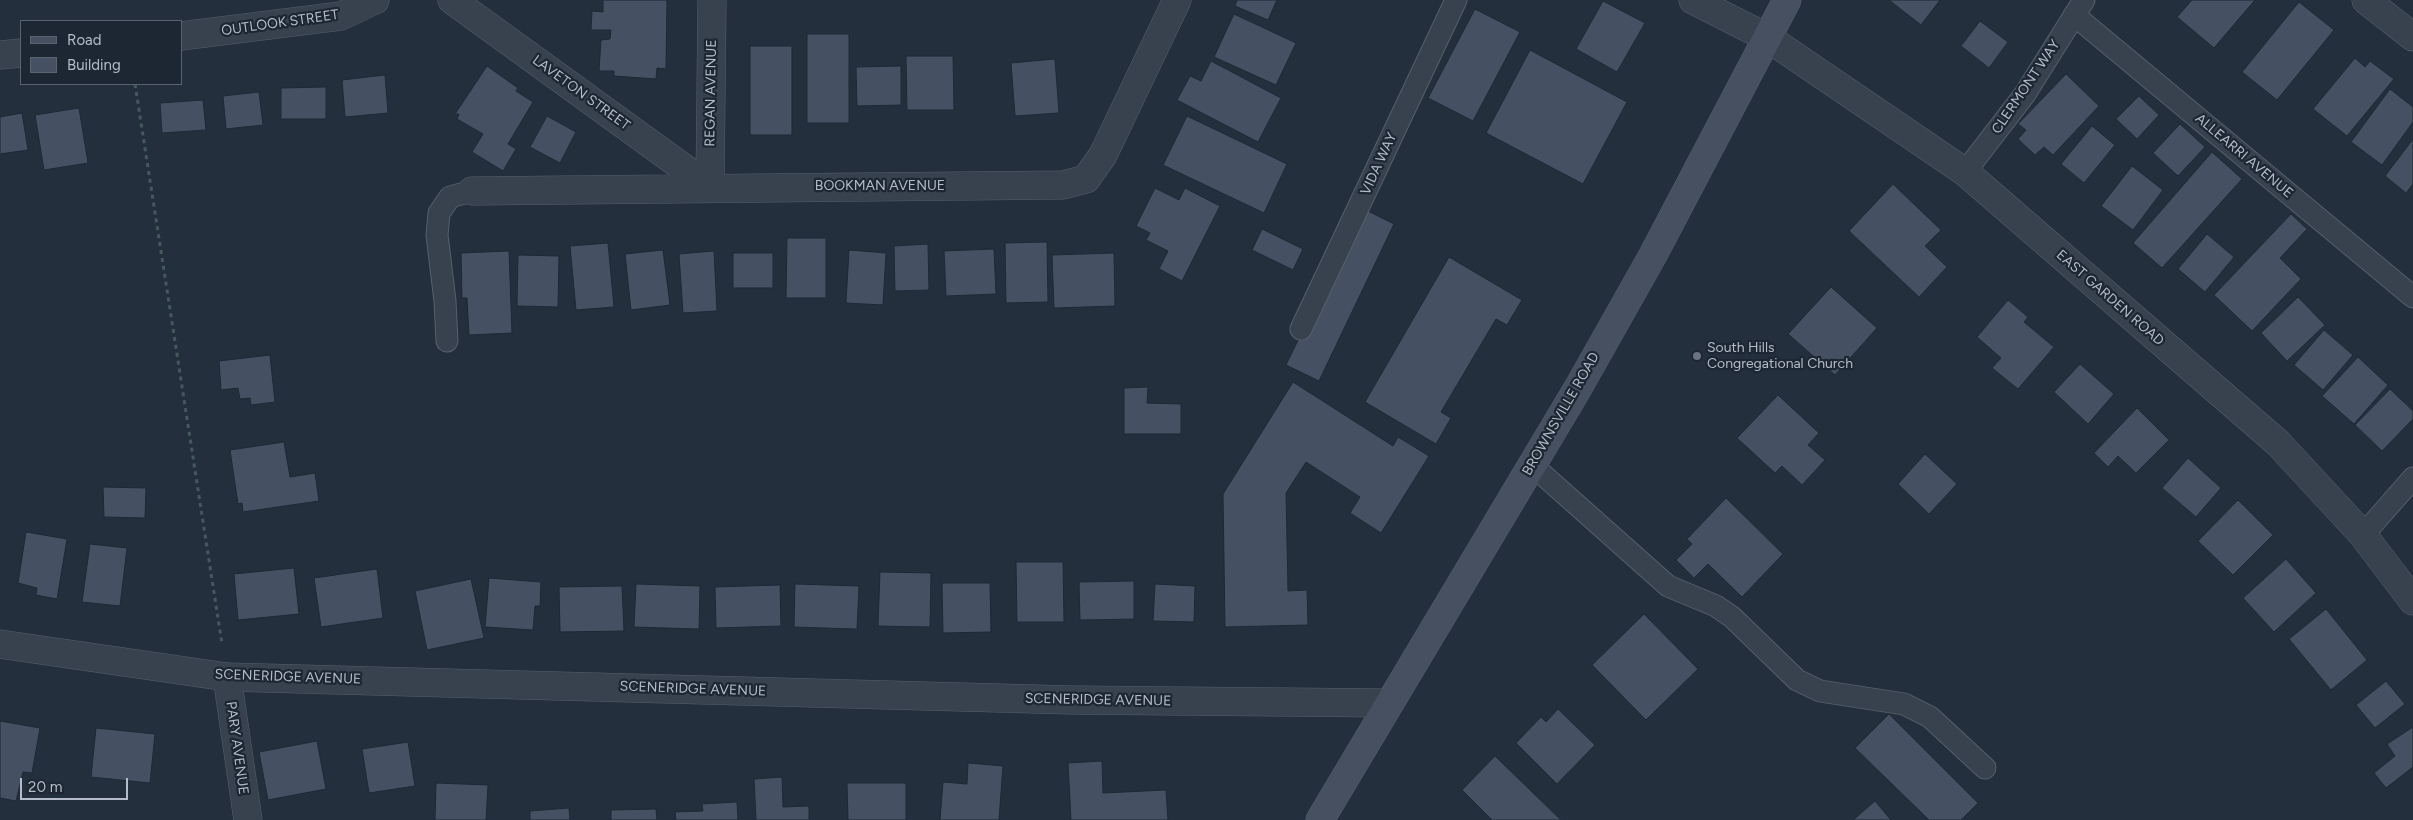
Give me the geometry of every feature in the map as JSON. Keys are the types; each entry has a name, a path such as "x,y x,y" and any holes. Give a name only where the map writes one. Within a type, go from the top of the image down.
{"main road":[{"name":"BROWNSVILLE ROAD","path":"1320,820 1388,703 1532,465 1653,255 1787,0"}],"street":[{"name":"OUTLOOK STREET","path":"182,36 340,16 375,0"},
{"name":"LAVETON STREET","path":"452,0 710,187"},
{"name":"REGAN AVENUE","path":"710,187 712,0"},
{"name":"BOOKMAN AVENUE","path":"472,191 710,187 1063,186 1086,179 1103,155 1177,0"},
{"name":"EAST GARDEN ROAD","path":"1693,0 1768,38 1966,172 2278,444 2363,535 2413,601"},
{"path":"2366,0 2413,37"},
{"path":"0,55 20,53"},
{"name":"SCENERIDGE AVENUE","path":"0,644 227,677 1071,700 1388,703"},
{"name":"PARY AVENUE","path":"227,677 248,820"}],"lane":[{"name":"VIDA WAY","path":"1301,329 1456,0"},
{"name":"CLERMONT WAY","path":"1966,172 2025,94 2079,8"},
{"name":"ALLEARRI AVENUE","path":"2079,8 2413,297"},
{"path":"447,341 445,300 437,235 439,213 450,196 472,191"},
{"path":"1532,465 1668,586 1716,606 1732,617 1797,680 1820,691 1904,704 1930,717 1985,768"},
{"path":"2363,535 2413,478"}],"path":[{"path":"135,85 227,677"}],"building":[{"path":"603,0 667,0 666,69 657,68 656,79 614,76 614,71 599,71 601,40 610,39 611,30 591,30 592,11 603,12"},
{"path":"1237,0 1277,0 1268,20 1235,6"},
{"path":"1889,0 1940,0 1921,25"},
{"path":"2192,0 2255,0 2214,48 2177,17"},
{"path":"1603,1 1645,23 1617,72 1576,49"},
{"path":"2299,2 2334,30 2277,100 2242,72"},
{"path":"1475,9 1520,32 1473,121 1428,98"},
{"path":"1234,14 1296,43 1276,85 1214,57"},
{"path":"1980,21 2008,42 1989,68 1961,46"},
{"path":"807,34 849,34 849,123 807,123"},
{"path":"750,46 792,46 792,135 750,135"},
{"path":"1530,50 1627,102 1583,184 1486,133"},
{"path":"906,56 953,56 954,110 907,110"},
{"path":"2355,58 2365,67 2370,61 2394,79 2347,136 2313,109"},
{"path":"1055,59 1059,113 1015,116 1011,63"},
{"path":"1211,61 1281,98 1258,142 1177,100 1190,76 1201,81"},
{"path":"487,66 518,88 516,91 533,102 508,144 516,149 503,171 472,152 483,134 457,119 459,114 455,114"},
{"path":"901,66 901,105 857,106 856,67"},
{"path":"2066,74 2099,106 2053,155 2044,147 2035,155 2018,139 2026,130 2018,124"},
{"path":"385,75 388,113 345,117 342,80"},
{"path":"326,87 326,119 281,119 281,88"},
{"path":"2390,89 2413,107 2413,122 2382,165 2351,142"},
{"path":"259,92 263,125 226,129 223,96"},
{"path":"2139,96 2159,115 2137,139 2116,119"},
{"path":"203,100 206,130 162,133 160,103"},
{"path":"79,108 88,163 44,170 35,115"},
{"path":"22,113 28,150 0,154 0,117"},
{"path":"547,116 576,132 560,163 530,147"},
{"path":"1187,116 1287,164 1264,213 1163,165"},
{"path":"2180,124 2205,147 2178,176 2153,153"},
{"path":"2092,126 2115,145 2084,183 2061,164"},
{"path":"2413,139 2413,184 2406,193 2385,176"},
{"path":"2212,152 2242,179 2162,268 2133,243"},
{"path":"2132,166 2163,190 2133,230 2101,206"},
{"path":"1893,184 1941,230 1925,246 1947,267 1919,297 1849,231"},
{"path":"1155,188 1179,200 1185,188 1220,206 1182,281 1159,269 1168,251 1146,240 1150,233 1136,226"},
{"path":"1362,208 1394,224 1319,381 1286,365"},
{"path":"2291,214 2307,229 2280,258 2301,279 2252,331 2214,295"},
{"path":"1262,229 1303,249 1293,270 1252,250"},
{"path":"2207,234 2234,257 2205,292 2178,269"},
{"path":"787,238 826,238 826,298 786,298"},
{"path":"1047,242 1048,302 1006,303 1005,243"},
{"path":"608,243 614,307 576,310 570,246"},
{"path":"928,244 929,290 895,291 894,246"},
{"path":"994,249 996,294 946,296 944,251"},
{"path":"663,250 670,305 631,310 625,254"},
{"path":"849,250 886,253 883,305 846,303"},
{"path":"509,251 512,333 469,335 467,298 462,298 461,253"},
{"path":"714,251 717,311 683,313 679,254"},
{"path":"733,253 773,253 773,288 733,288"},
{"path":"1114,253 1115,306 1054,308 1052,255"},
{"path":"518,255 559,256 558,307 517,306"},
{"path":"1449,257 1522,300 1507,325 1496,319 1441,412 1451,418 1436,444 1365,402"},
{"path":"1831,287 1877,328 1835,375 1788,334"},
{"path":"2298,297 2325,325 2287,361 2261,333"},
{"path":"2008,300 2028,317 2024,322 2054,347 2018,389 1992,368 2001,358 1977,337"},
{"path":"2324,330 2353,355 2323,390 2294,365"},
{"path":"270,355 275,402 251,405 250,398 240,399 238,388 221,390 219,361"},
{"path":"2358,357 2388,385 2354,424 2322,396"},
{"path":"2080,364 2114,394 2088,424 2054,392"},
{"path":"1293,382 1393,446 1398,437 1429,456 1381,533 1350,513 1360,497 1306,462 1286,493 1288,591 1307,590 1308,625 1225,627 1223,494"},
{"path":"1148,387 1147,403 1181,404 1181,434 1124,434 1124,388"},
{"path":"2390,389 2413,411 2413,419 2382,451 2355,425"},
{"path":"1778,395 1819,433 1808,445 1825,460 1802,485 1782,466 1775,473 1737,438"},
{"path":"2137,408 2169,440 2136,473 2118,456 2108,467 2094,453"},
{"path":"284,442 290,477 315,473 319,501 243,512 242,503 238,504 230,450"},
{"path":"1925,454 1957,484 1929,514 1898,484"},
{"path":"2188,458 2221,488 2196,517 2162,488"},
{"path":"103,487 146,488 145,518 104,517"},
{"path":"1726,498 1783,554 1742,597 1708,564 1694,578 1676,560 1692,544 1687,539"},
{"path":"2238,500 2273,535 2233,575 2198,541"},
{"path":"26,532 67,539 57,599 36,595 37,588 18,583"},
{"path":"90,544 127,548 120,606 82,602"},
{"path":"2286,559 2316,593 2274,632 2243,598"},
{"path":"1016,562 1063,562 1064,622 1017,622"},
{"path":"294,568 299,614 238,620 234,574"},
{"path":"377,569 383,618 321,627 314,578"},
{"path":"880,572 931,573 930,627 878,626"},
{"path":"489,578 541,582 540,606 535,606 533,630 485,627"},
{"path":"471,579 484,638 427,650 415,591"},
{"path":"1134,581 1134,619 1080,620 1079,582"},
{"path":"942,583 990,583 991,632 943,633"},
{"path":"636,584 700,586 699,629 634,627"},
{"path":"795,584 859,586 857,629 794,627"},
{"path":"1155,584 1195,586 1194,622 1153,621"},
{"path":"780,585 781,626 716,628 715,587"},
{"path":"622,586 624,631 560,632 559,587"},
{"path":"2326,609 2367,660 2331,690 2289,639"},
{"path":"1644,614 1698,669 1646,720 1592,665"},
{"path":"2386,681 2405,704 2375,728 2356,705"},
{"path":"1558,709 1595,745 1557,784 1516,743 1541,717 1546,722"},
{"path":"1889,714 1978,803 1961,820 1929,820 1855,748"},
{"path":"0,721 40,728 32,773 23,772 16,801 0,798"},
{"path":"2413,727 2413,767 2386,788 2374,773 2395,756 2387,744"},
{"path":"96,728 155,734 150,783 91,777"},
{"path":"317,741 326,789 268,800 259,752"},
{"path":"408,742 415,786 369,793 362,749"},
{"path":"1495,756 1561,820 1492,820 1462,790"},
{"path":"1102,761 1103,793 1166,790 1168,820 1071,820 1068,763"},
{"path":"968,763 1003,766 999,820 940,820 943,782 967,784"},
{"path":"782,777 783,807 809,806 809,820 756,820 754,779"},
{"path":"436,783 488,785 486,820 435,820"},
{"path":"847,783 906,783 906,820 848,820"},
{"path":"1875,801 1891,820 1853,820"},
{"path":"737,802 738,820 676,820 675,812 703,811 702,804"},
{"path":"569,808 570,820 530,820 530,811"},
{"path":"656,809 657,820 611,820 611,810"}],"place":[{"name":"South Hills Congregational Church","path":"1697,356"}]}
